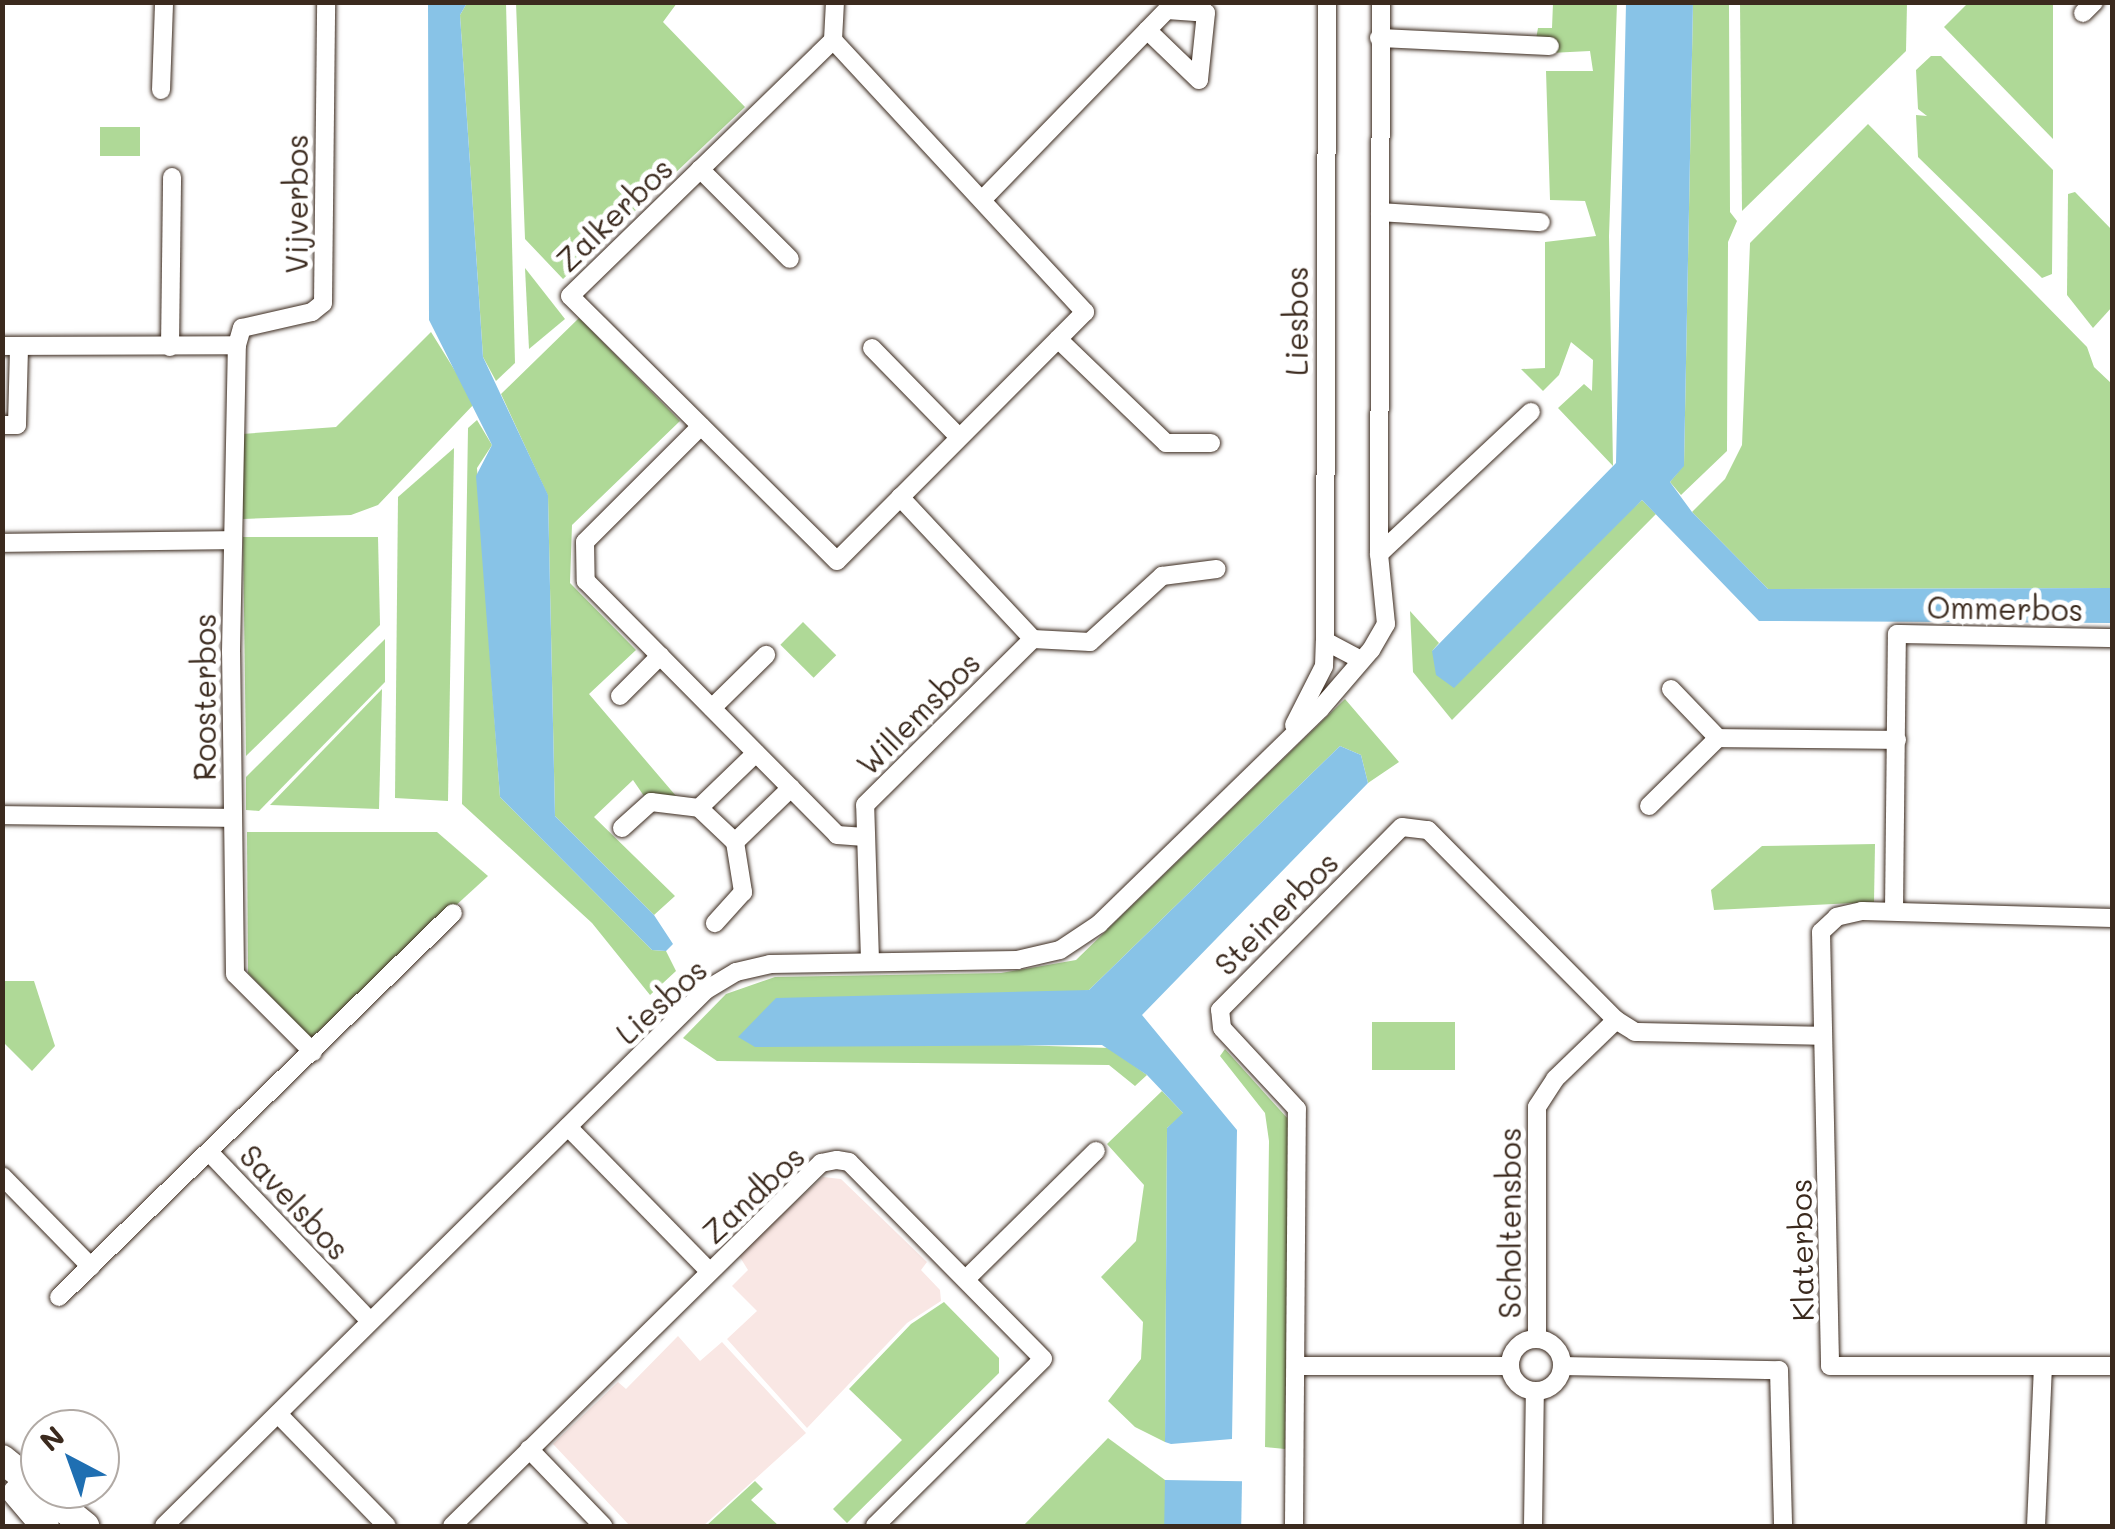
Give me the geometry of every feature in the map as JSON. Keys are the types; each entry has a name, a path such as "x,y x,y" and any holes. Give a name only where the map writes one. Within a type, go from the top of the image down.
{"main road":[{"path":"2,1459 85,1526"},
{"path":"2,1477 46,1526"}],"street":[{"path":"162,90 164,2"},
{"name":"Vijverbos","path":"237,345 242,328 312,312 323,302 326,2"},
{"path":"835,2 833,40 1085,312 900,497 1033,639 1090,642 1162,576 1217,569"},
{"name":"Liesbos","path":"1292,730 1324,666 1327,2"},
{"name":"Liesbos","path":"164,1526 706,990 736,972 770,964 1017,960 1060,950 1099,924 1292,730 1320,709 1361,660 1386,624 1379,554 1380,2"},
{"path":"982,200 1147,30"},
{"path":"1379,38 1550,46"},
{"name":"Zalkerbos","path":"833,40 570,296 837,560 900,497"},
{"name":"Zalkerbos","path":"700,169 790,258"},
{"path":"170,347 172,177"},
{"path":"1380,212 1541,222"},
{"path":"1058,338 1166,443 1211,443"},
{"path":"2,426 17,425 11,346 237,345 233,540 2,543"},
{"path":"872,348 959,436"},
{"path":"1379,554 1531,412"},
{"path":"701,426 585,542 586,581 837,835 866,837"},
{"name":"Roosterbos","path":"233,540 235,974 313,1052"},
{"name":"Ommerbos","path":"1898,740 1897,634 2112,638"},
{"name":"Willemsbos","path":"870,960 865,805 1033,639"},
{"path":"1325,640 1361,660"},
{"path":"712,708 766,655"},
{"path":"620,696 660,656"},
{"path":"1672,690 1718,738"},
{"path":"1649,806 1718,738 1898,740 1894,911"},
{"path":"699,808 756,752"},
{"path":"734,842 791,788"},
{"path":"622,828 651,802 699,808 734,842 743,892 715,923"},
{"path":"2,815 232,818"},
{"name":"Steinerbos","path":"1294,1526 1296,1108 1222,1028 1225,1002 1402,828 1416,824 1616,1020 1650,1034 1822,1036"},
{"name":"Klaterbos","path":"2112,918 1894,911 1837,917 1820,932 1830,1366 2112,1366"},
{"path":"210,1153 453,913"},
{"name":"Scholtensbos","path":"1537,1338 1537,1107 1555,1080 1616,1020"},
{"name":"Zandbos","path":"568,1127 709,1271"},
{"path":"966,1278 1096,1151"},
{"name":"Savelsbos","path":"59,1298 210,1153 370,1321"},
{"name":"Zandbos","path":"452,1526 821,1163 837,1160 849,1162 1043,1359 874,1526"},
{"path":"2,1176 91,1267"},
{"path":"1537,1338 1558,1350 1562,1366 1556,1381 1534,1391 1515,1380 1510,1366 1520,1344 1537,1338"},
{"path":"1296,1366 1510,1366"},
{"path":"1562,1366 1779,1370 1783,1526"},
{"path":"2036,1526 2043,1366"},
{"path":"1532,1526 1534,1391"},
{"path":"278,1414 386,1526"},
{"path":"529,1449 603,1526"}],"shaded area":[{"path":"823,1177 841,1179 927,1262 921,1270 940,1290 941,1301 907,1323 807,1428 727,1339 757,1311 732,1286 748,1270 738,1254"},
{"path":"678,1336 700,1361 722,1342 806,1433 703,1526 630,1526 553,1444 618,1382 626,1389"}],"green space":[{"path":"1969,2 2053,3 2053,139 1944,27"},
{"path":"467,3 506,3 515,363 496,381 483,357 460,15"},
{"path":"516,3 677,3 663,22 745,107 563,279 525,239"},
{"path":"1553,3 1617,3 1609,236 1613,466 1558,408 1584,384 1592,391 1593,360 1571,342 1559,375 1543,391 1521,369 1545,368 1545,242 1596,236 1585,201 1550,200 1546,71 1593,71 1590,51 1550,53 1536,39 1538,28 1552,28"},
{"path":"1693,3 1729,3 1730,212 1737,221 1728,242 1727,451 1681,495 1670,482 1684,465"},
{"path":"1740,3 1907,3 1906,51 1742,211"},
{"path":"1931,56 1941,56 2053,170 2052,274 2042,278 1918,157 1916,115 1927,116 1918,109 1916,70"},
{"path":"1868,124 2087,347 2094,367 2112,384 2112,588 1768,589 1692,512 1725,479 1742,445 1750,243"},
{"path":"100,127 140,127 140,156 100,156"},
{"path":"2075,192 2112,230 2112,307 2093,328 2067,295 2068,194"},
{"path":"525,268 565,319 529,349"},
{"path":"579,318 680,421 572,525 570,583 636,650 589,694 676,796 667,802 646,799 633,780 594,817 675,896 654,915 555,816 548,496 501,394"},
{"path":"431,332 475,403 378,505 351,515 243,519 242,434 336,427"},
{"path":"477,420 492,445 477,468 500,797 652,950 666,951 676,971 650,995 592,923 462,804 468,428"},
{"path":"454,448 448,801 395,798 398,497"},
{"path":"1642,500 1656,514 1452,720 1413,672 1410,611 1439,643 1432,651 1571,565"},
{"path":"243,537 378,537 380,625 246,756"},
{"path":"803,622 836,655 814,678 780,645"},
{"path":"385,639 385,682 259,811 246,810 246,777"},
{"path":"382,689 379,809 270,805"},
{"path":"1345,699 1399,762 1368,783 1361,755 1340,746 1089,990 1067,995 1018,1045 1110,1048 1147,1075 1135,1086 1109,1065 717,1061 683,1038 726,994 775,977 1001,973 1076,960"},
{"path":"247,832 437,832 488,876 311,1038 248,973"},
{"path":"1875,844 1874,902 1714,910 1711,890 1762,846"},
{"path":"3,981 34,981 55,1046 32,1071 3,1042"},
{"path":"1372,1022 1455,1022 1455,1070 1372,1070"},
{"path":"1225,1049 1289,1120 1285,1449 1265,1447 1269,1141 1265,1113 1220,1056"},
{"path":"1162,1091 1184,1114 1167,1128 1165,1442 1135,1427 1108,1401 1141,1359 1143,1322 1101,1277 1136,1241 1144,1185 1107,1144"},
{"path":"944,1302 999,1358 999,1373 847,1523 833,1509 902,1440 849,1389 911,1324"},
{"path":"1108,1438 1165,1480 1165,1526 1023,1526"},
{"path":"755,1481 763,1489 751,1500 779,1526 706,1526"}],"water":[{"path":"428,3 467,3 460,15 483,357 548,495 555,816 654,915 673,944 666,951 652,950 500,797 476,476 492,445 429,320"},
{"path":"1626,3 1693,3 1684,466 1670,482 1692,512 1768,589 2112,588 2112,623 1759,621 1642,500 1454,688 1436,675 1432,651 1616,463"},
{"path":"1340,746 1361,755 1368,783 1142,1015 1237,1130 1232,1439 1171,1444 1165,1442 1167,1128 1183,1113 1147,1075 1102,1045 755,1047 738,1037 776,998 1089,990"},
{"path":"1165,1480 1242,1481 1241,1526 1164,1526"}]}
